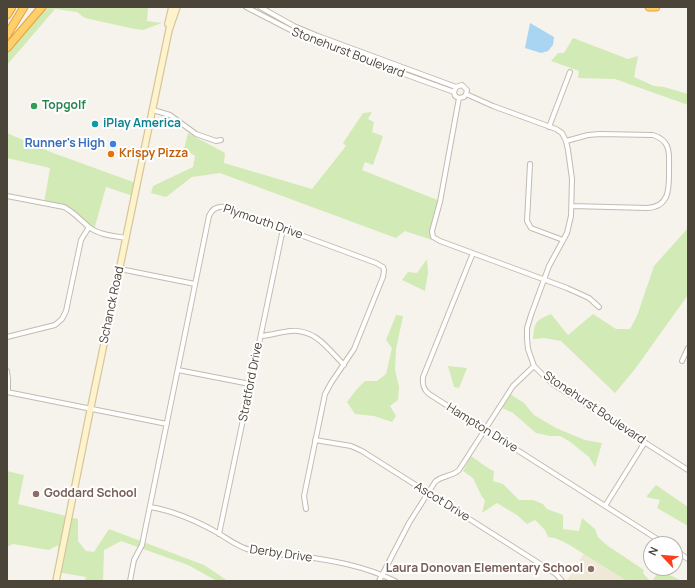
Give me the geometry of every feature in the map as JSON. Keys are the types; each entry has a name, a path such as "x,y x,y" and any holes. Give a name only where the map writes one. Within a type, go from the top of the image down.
{"highway":[{"path":"7,15 12,7"},
{"path":"7,35 24,7"},
{"path":"7,48 42,7"},
{"path":"650,7 656,7"}],"street":[{"name":"Schanck Road","path":"169,30 168,25 172,7"},
{"name":"Schanck Road","path":"56,581 169,30 177,7"},
{"name":"Stonehurst Boulevard","path":"246,7 304,38 454,92"},
{"name":"Stonehurst Boulevard","path":"259,7 306,31 337,43 456,87 460,85 464,86 467,90 466,94 559,131 566,141 572,179 572,206 569,226 552,259 527,328 528,349 534,366 553,384 688,470"},
{"path":"254,12 259,7"},
{"path":"334,49 337,43"},
{"path":"549,127 570,72"},
{"path":"456,87 454,92 455,96 458,98 444,182 432,234 434,238 544,279 588,298 600,307"},
{"path":"458,98 462,98 466,94"},
{"path":"153,110 170,115 196,134 216,141 221,140"},
{"path":"566,141 593,134 650,135 657,136 665,142 669,154 669,192 664,200 657,205 647,208 572,206"},
{"path":"530,164 527,221 529,226 563,240"},
{"path":"7,196 64,207 97,232 126,238"},
{"name":"Plymouth Drive","path":"130,581 134,560 142,545 209,216 211,211 216,208 224,207 376,263 384,270 383,277 357,344 325,394 304,496 306,509"},
{"path":"7,337 52,326 62,319 66,311 81,240 89,227"},
{"name":"Stratford Drive","path":"219,534 283,229"},
{"name":"Hampton Drive","path":"473,253 423,377 422,383 424,389 429,394 652,536"},
{"path":"120,269 195,284"},
{"path":"260,336 292,331 308,333 321,341 344,365"},
{"path":"682,362 688,348"},
{"path":"380,581 409,523 438,479 455,474 459,470 513,386 534,366"},
{"path":"178,370 250,384"},
{"path":"7,371 8,392 167,424"},
{"name":"Ascot Drive","path":"315,440 358,449 556,574 562,581"},
{"path":"605,506 645,442"},
{"name":"Derby Drive","path":"150,507 188,518 219,534 236,545 252,551 321,560 364,568 395,581"}],"shaded area":[{"name":"Laura Donovan Elementary School","path":"584,553 627,581 567,581"}],"green space":[{"path":"45,7 148,7 147,21 162,23 143,30 135,29 85,18 77,12 55,9 7,65 7,52"},
{"path":"573,38 628,59 638,56 634,77 654,86 664,87 688,94 688,105 615,79 578,78 579,71 551,61 558,53 564,53"},
{"path":"372,112 368,119 374,122 372,132 383,136 373,165 365,162 362,170 440,201 432,240 405,231 396,238 220,173 192,177 166,197 151,193 153,186 193,167 195,156 184,149 188,133 225,153 224,163 312,189 346,146 343,143 363,113"},
{"path":"7,133 53,153 136,183 133,196 106,187 94,230 68,210 44,203 50,168 7,158"},
{"path":"688,228 688,295 635,369 615,393 561,341 544,338 533,339 534,328 537,322 551,314 568,335 593,314 616,329 630,329 637,316 654,266"},
{"path":"427,259 428,273 425,291 402,280 408,272 417,273"},
{"path":"396,315 403,316 396,349 395,370 399,387 398,400 390,406 396,416 392,422 374,416 355,414 347,402 357,389 365,381 377,381 386,374 392,348 386,340"},
{"path":"448,366 467,368 459,388 454,387"},
{"path":"510,394 524,403 534,415 556,428 585,440 602,443 595,467 589,457 569,441 560,436 550,436 536,433 513,413 502,408"},
{"path":"471,456 494,471 493,481 503,484 519,500 533,500 543,504 547,509 563,515 563,529 579,531 582,518 595,529 598,537 608,546 643,569 643,576 646,576 650,581 627,581 568,544 555,538 548,537 545,530 535,520 527,524 517,515 497,503 482,513 485,500 473,478 463,471"},
{"path":"7,471 24,475 18,504 78,519 78,541 86,551 94,552 109,529 204,565 228,581 217,581 188,565 121,541 104,550 103,581 85,581 86,577 57,572 58,545 49,550 13,544 7,547"},
{"path":"656,485 688,507 688,526 657,508 660,500 646,497"},
{"path":"656,576 672,576 682,581 652,581"}],"water":[{"path":"530,23 554,37 553,45 548,51 541,53 525,48"}],"place":[{"name":"Topgolf","path":"34,106"},
{"name":"iPlay America","path":"95,124"},
{"name":"Runner's High","path":"113,144"},
{"name":"Krispy Pizza","path":"111,154"},
{"name":"Goddard School","path":"36,494"},
{"name":"Laura Donovan Elementary School","path":"591,569"}]}
